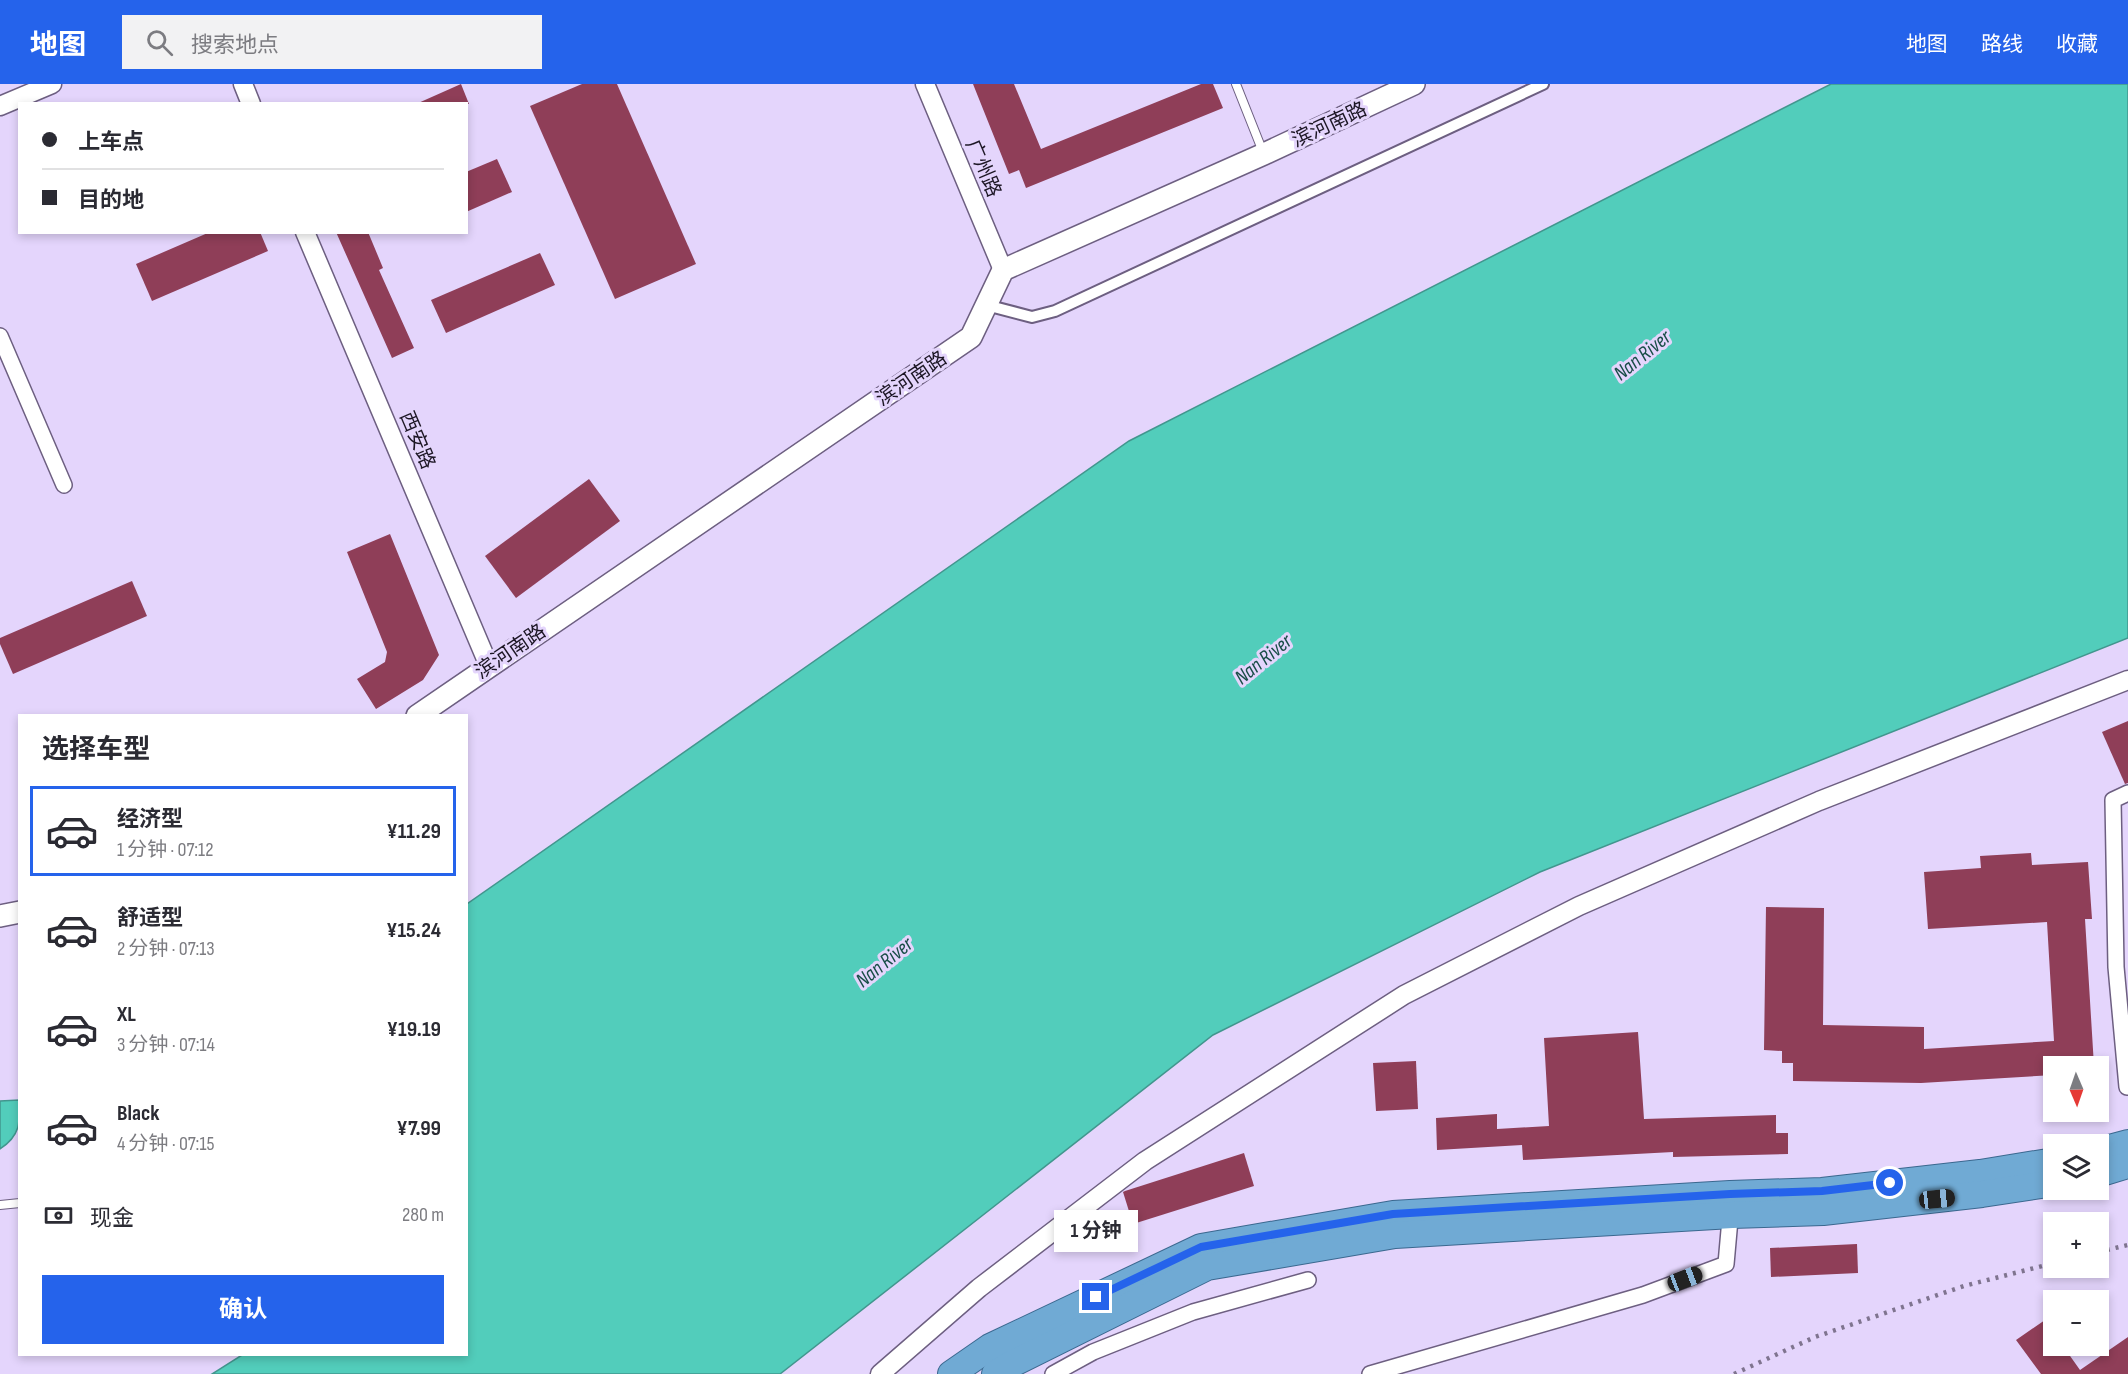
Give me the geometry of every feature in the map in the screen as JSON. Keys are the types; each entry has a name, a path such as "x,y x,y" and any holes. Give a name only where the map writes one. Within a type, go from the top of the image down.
{"highway":[{"path":"2109,1148 2128,1143"},
{"path":"995,1374 1207,1267 1395,1235 1731,1205 2043,1163"},
{"path":"2109,1171 2128,1166"},
{"path":"951,1374 990,1347 1201,1247 1393,1214 1731,1205 1823,1212 1983,1194 2043,1185"}],"main road":[{"name":"滨河南路","path":"420,714 971,337 1003,270 1264,154 1414,84"},
{"path":"0,916 18,912"}],"street":[{"path":"0,106 52,84"},
{"path":"243,84 250,102"},
{"name":"广州路","path":"925,84 1003,270"},
{"path":"986,305 1032,317 1055,311 1543,84"},
{"name":"西安路","path":"306,234 489,666"},
{"path":"0,336 64,485"},
{"path":"880,1374 979,1288 1145,1161 1404,995 1579,906 1819,801 2128,680"},
{"path":"2127,1087 2113,800 2128,793"},
{"path":"1370,1374 1643,1294 1726,1264 1731,1205"},
{"path":"1053,1374 1093,1352 1193,1312 1308,1280"}],"lane":[{"path":"1236,84 1264,154"},
{"path":"0,1205 18,1203"}],"water":[{"name":"Nan River","path":"1831,84 2128,84 2128,638 1540,872 1213,1035 780,1374 212,1374 240,1356 468,1356 468,903 1129,441"},
{"path":"18,1100 18,1128 12,1139 0,1149 0,1101"}],"building":[{"path":"461,84 469,104 468,102 420,102"},
{"path":"582,84 617,84 696,264 615,299 530,106"},
{"path":"973,84 1014,84 1041,149 1201,84 1213,84 1223,108 1026,188 1019,170 1009,174"},
{"path":"497,159 512,192 468,211 468,171"},
{"path":"205,234 261,234 268,251 152,301 136,264"},
{"path":"337,234 369,234 383,268 379,270 414,348 392,358"},
{"path":"540,253 555,285 446,333 431,300"},
{"path":"589,479 620,521 516,598 485,556"},
{"path":"390,534 439,655 423,680 376,709 357,679 385,662 387,652 347,552"},
{"path":"132,581 147,616 13,674 0,644 0,638"},
{"path":"2128,721 2128,783 2125,784 2102,732"},
{"path":"2031,853 2032,865 2088,862 2092,919 2085,919 2093,1056 2043,1056 2043,1076 1921,1083 1793,1081 1793,1063 1782,1063 1782,1051 1764,1050 1766,907 1824,908 1823,1025 1924,1027 1924,1049 2054,1041 2047,922 1928,929 1924,872 1981,868 1980,856"},
{"path":"1638,1032 1644,1119 1776,1115 1776,1133 1788,1133 1788,1154 1673,1157 1673,1152 1523,1160 1522,1145 1437,1150 1436,1118 1497,1114 1497,1129 1549,1126 1544,1038"},
{"path":"1416,1061 1418,1109 1376,1111 1373,1063"},
{"path":"1244,1153 1254,1186 1133,1224 1123,1192"},
{"path":"1857,1244 1858,1273 1771,1277 1770,1248"},
{"path":"2043,1321 2043,1356 2070,1356 2080,1370 2100,1356 2109,1356 2109,1350 2128,1337 2128,1374 2041,1374 2016,1340"}],"railway":[{"path":"2109,1249 2128,1245"},
{"path":"1734,1374 1815,1337 1964,1286 2043,1266"}],"route":[{"path":"1096,1297 1201,1247 1393,1214 1730,1194 1822,1191 1890,1183"}]}
